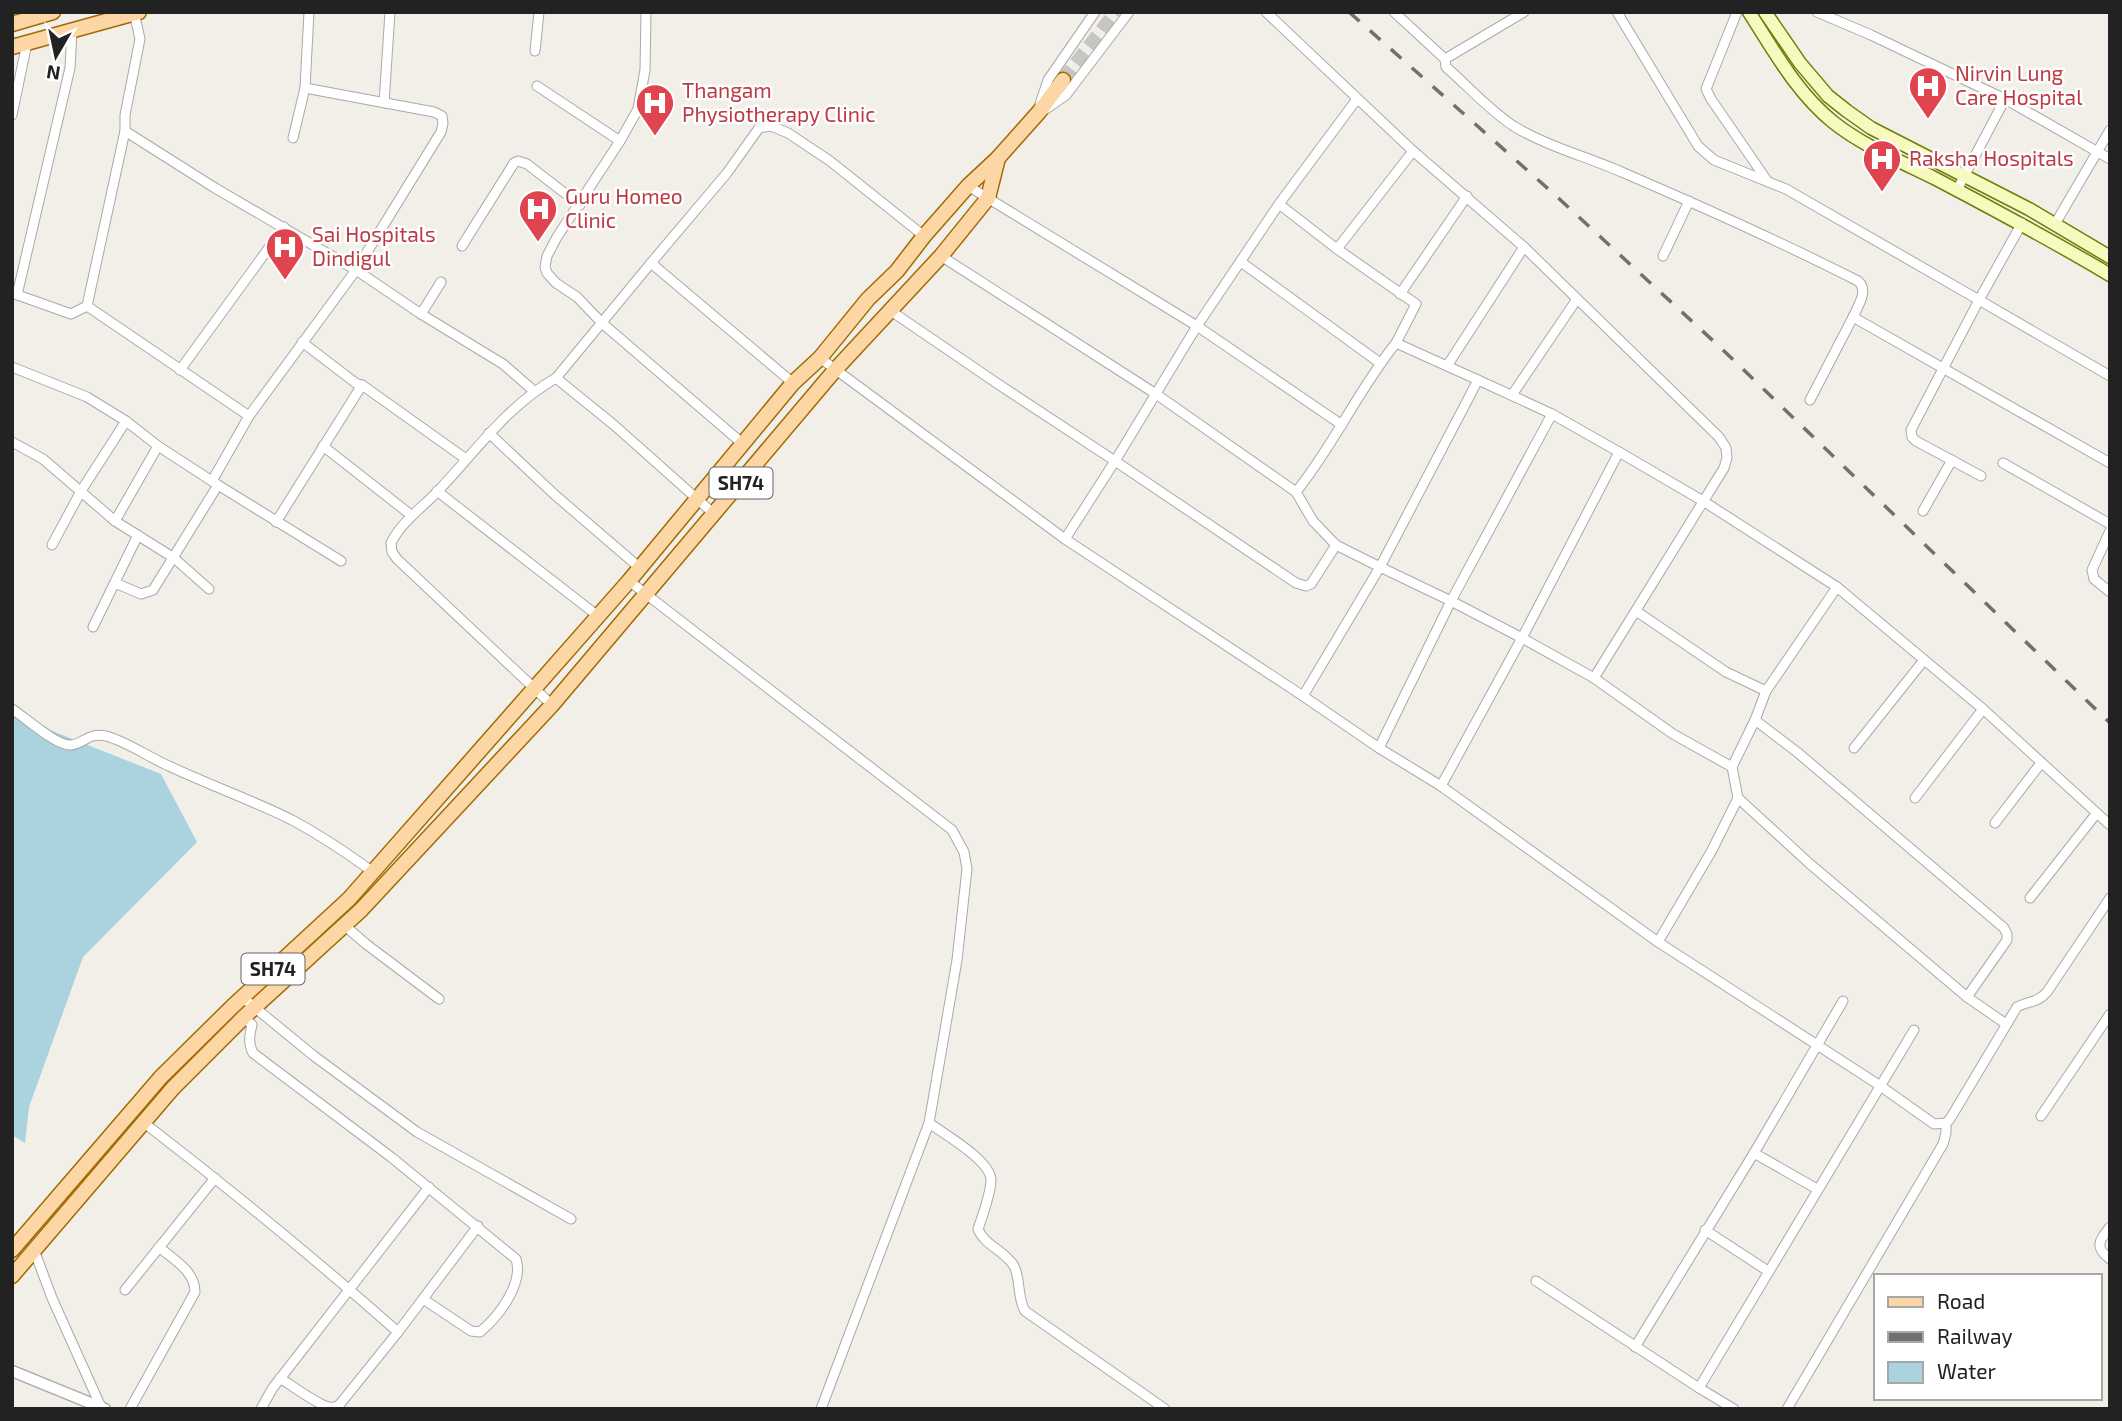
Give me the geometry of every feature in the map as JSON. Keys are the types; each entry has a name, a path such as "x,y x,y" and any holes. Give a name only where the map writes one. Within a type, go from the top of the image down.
{"main road":[{"path":"12,24 53,12"},
{"path":"1749,12 1786,70 1816,107 1834,123 1862,141 2022,223 2110,275"},
{"path":"1765,12 1828,96 1871,128 2055,224 2110,257"},
{"path":"12,47 136,13"},
{"name":"SH74","path":"12,1250 161,1077 242,997 349,899 629,582 793,383 820,358 868,299 897,271 968,186 998,158 1063,80"},
{"name":"SH74","path":"12,1276 173,1088 249,1013 361,910 552,705 835,370 941,256 988,198 998,158"}],"street":[{"path":"293,138 305,88 309,12"},
{"path":"384,103 390,12"},
{"path":"535,51 539,12"},
{"path":"646,12 645,70 638,109 580,205 557,237 547,256 545,267 556,283 577,297 602,323 743,444"},
{"path":"1035,116 1048,80 1095,12"},
{"path":"1035,116 1066,94 1129,12"},
{"path":"1266,12 1413,151 1524,247 1719,437 1726,448 1724,468 1594,678"},
{"path":"1394,12 1445,59 1446,67 1516,127 1689,201 1863,284 1864,289 1853,317 1811,400"},
{"path":"1445,59 1524,12"},
{"path":"1617,12 1698,146 1713,160 1786,189 2110,376"},
{"path":"1737,12 1706,89 1769,182"},
{"path":"1817,12 2005,99 2110,159"},
{"path":"87,306 125,131 124,116 139,39 136,13"},
{"path":"72,31 70,68 15,294 71,314 87,306"},
{"path":"12,115 27,43"},
{"path":"537,86 620,141"},
{"path":"115,583 141,594 153,590 174,558 249,416 356,270 441,132 442,116 434,112 305,88"},
{"path":"1065,539 1197,326 1279,204 1357,99"},
{"path":"1957,190 2005,99"},
{"path":"552,705 397,559 391,543 411,515 437,492 489,433 534,391 556,379 727,173 759,128 771,126 788,133 830,161 924,236"},
{"path":"2055,224 2110,130"},
{"path":"125,131 215,188 356,270 503,364 534,391"},
{"path":"1337,249 1413,151"},
{"path":"463,246 514,163 518,161 527,164 580,205"},
{"path":"968,186 1197,326 1342,425"},
{"path":"1400,294 1467,196"},
{"path":"1663,256 1689,201"},
{"path":"1279,204 1337,249 1416,304 1396,343 1380,363 1318,465 1296,492"},
{"path":"1981,476 1916,441 1911,430 2022,223"},
{"path":"180,370 284,227"},
{"path":"1447,366 1524,247"},
{"path":"941,256 1156,394 1296,492 1313,522 1336,545 1451,601 1594,678 1673,734 1732,767"},
{"path":"1241,262 1380,363"},
{"path":"651,263 793,383"},
{"path":"421,314 441,282"},
{"path":"1512,395 1577,299"},
{"path":"87,306 249,416"},
{"path":"891,311 1301,586 1311,584 1336,545"},
{"path":"1853,317 2110,463"},
{"path":"302,342 357,384 466,459"},
{"path":"1396,343 1552,414 1703,501 1837,587 1983,709 2110,825"},
{"path":"820,358 1065,539 1379,748 1441,786 1658,942 1879,1085 1934,1124 1946,1123"},
{"path":"12,367 88,397 275,522 341,561"},
{"path":"556,379 614,425 713,513"},
{"path":"1303,696 1380,567 1478,380"},
{"path":"275,522 362,385"},
{"path":"1379,748 1451,601 1552,414"},
{"path":"52,545 81,491 126,421"},
{"path":"489,433 555,495 640,568"},
{"path":"12,442 43,460 115,521 174,558 209,589"},
{"path":"115,521 158,446"},
{"path":"323,446 411,515"},
{"path":"1441,786 1619,452"},
{"path":"1923,511 1952,460"},
{"path":"2003,463 2110,524"},
{"path":"437,492 598,616"},
{"path":"2110,531 2092,570 2094,579 2110,592"},
{"path":"93,627 138,536"},
{"path":"629,582 951,830 964,852 967,869 957,960 929,1123 821,1409"},
{"path":"1837,587 1766,691 1732,767 1738,798 1810,864 1967,997 2006,1024"},
{"path":"1636,611 1726,672 1766,691"},
{"path":"1854,748 1924,660"},
{"path":"12,709 66,745 73,745 94,735 106,736 122,743 176,770 290,819 342,849 373,872"},
{"path":"1916,799 1983,709"},
{"path":"1755,720 1797,752 2004,928 2007,934 2002,947 1967,997"},
{"path":"1996,822 2041,763"},
{"path":"1658,942 1711,852 1738,798"},
{"path":"2030,898 2096,814"},
{"path":"1787,1409 1943,1144 1947,1133 1946,1123 2006,1024 2017,1007 2035,1003 2047,992 2110,898"},
{"path":"344,925 439,999"},
{"path":"242,997 252,1026 249,1040 253,1053 429,1187 516,1259 519,1267 518,1279 511,1295 484,1329 476,1333 423,1299"},
{"path":"1635,1347 1843,1001"},
{"path":"249,1013 314,1056 417,1132 571,1219"},
{"path":"2042,1116 2110,1014"},
{"path":"1699,1388 1913,1030"},
{"path":"143,1122 215,1178 398,1332"},
{"path":"929,1123 968,1151 989,1172 991,1180 978,1229 984,1239 1013,1263 1018,1275 1021,1304 1025,1311 1165,1409"},
{"path":"1754,1153 1817,1189"},
{"path":"125,1290 215,1178"},
{"path":"261,1409 280,1378 348,1288 429,1187"},
{"path":"280,1378 322,1404 335,1407 340,1404 478,1226"},
{"path":"2110,1227 2099,1247 2110,1259"},
{"path":"1705,1230 1768,1270"},
{"path":"130,1409 195,1292 195,1283 190,1273 159,1247"},
{"path":"34,1250 52,1298 103,1408"},
{"path":"1536,1282 1734,1409"},
{"path":"12,1371 103,1408"}],"water":[{"path":"12,715 161,774 197,842 83,957 29,1107 25,1143 12,1135"}],"tunnel":[{"path":"1063,80 1116,12"}],"railway":[{"path":"1349,12 1554,194 1722,349 2110,723"}],"place":[{"name":"Nirvin Lung Care Hospital","path":"1928,120"},
{"name":"Thangam Physiotherapy Clinic","path":"655,137"},
{"name":"Raksha Hospitals","path":"1882,193"},
{"name":"Guru Homeo Clinic","path":"538,243"},
{"name":"Sai Hospitals Dindigul","path":"285,281"}]}
